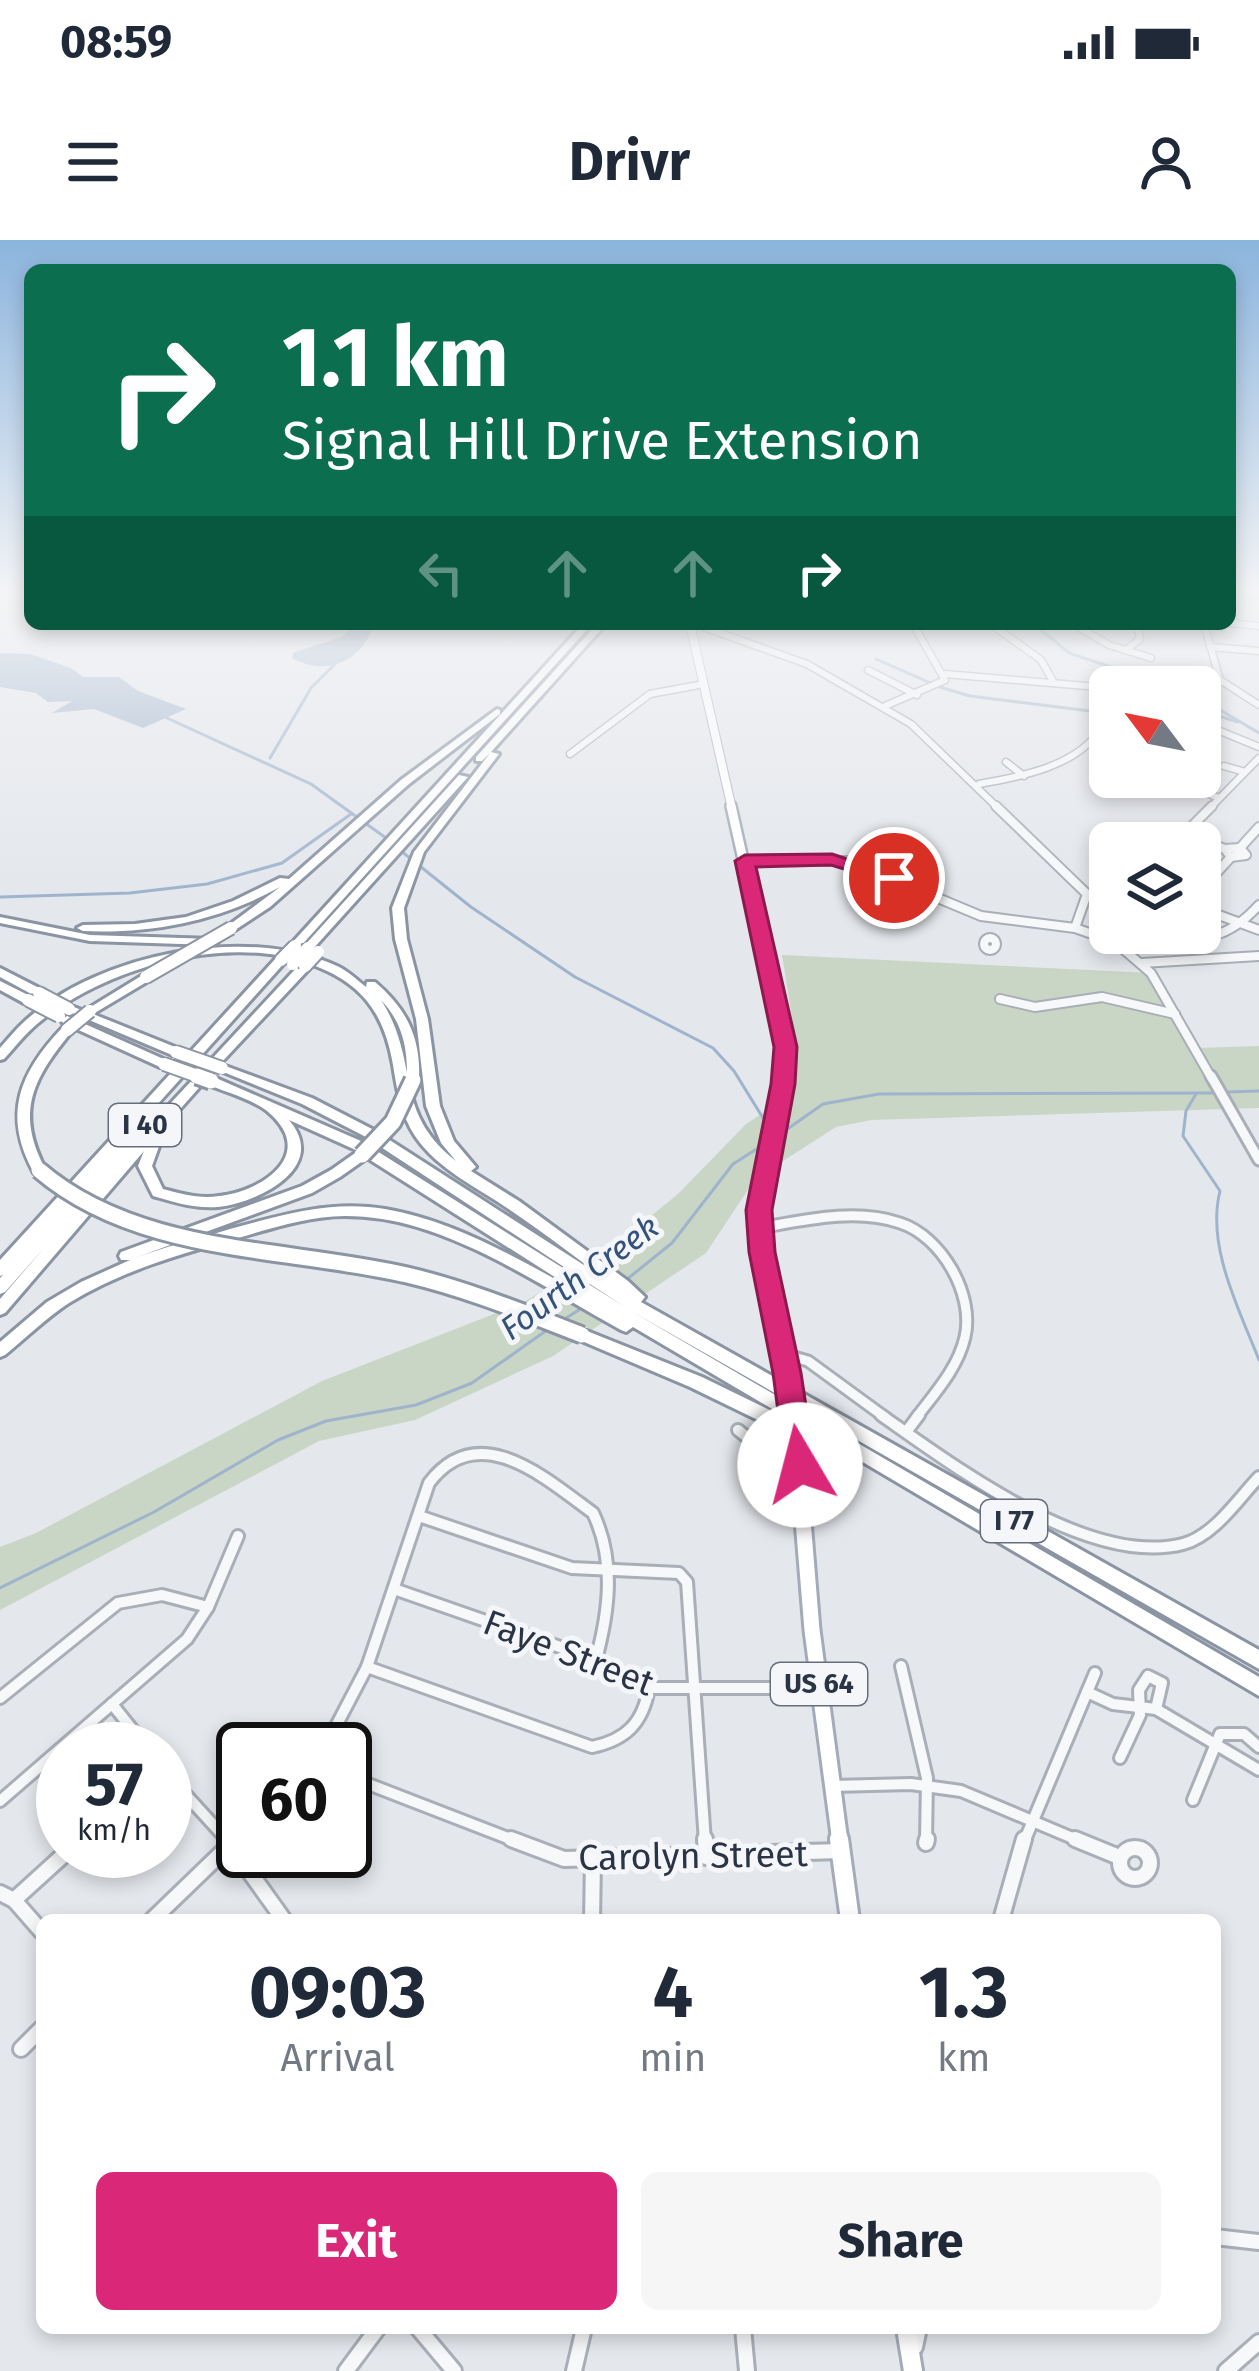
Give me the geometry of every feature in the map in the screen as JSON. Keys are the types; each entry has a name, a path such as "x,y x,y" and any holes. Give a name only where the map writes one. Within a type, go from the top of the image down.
{"highway":[{"path":"517,691 266,905 90,1011 65,1018 23,1100 26,1146 39,1170 69,1198 119,1220 404,1275 582,1335 696,1382 927,1493"},
{"name":"I 40","path":"0,1288 293,964 526,691"},
{"path":"546,691 412,846 398,927 422,1019 437,1119 455,1153 627,1308"},
{"path":"0,1309 307,948 412,846 547,691"},
{"path":"0,917 89,929 173,923 254,896 335,843"},
{"path":"0,917 90,938 263,944 327,959 357,974 398,1009 413,1044 412,1080 393,1122 362,1155 287,1199 173,1235 118,1259 80,1282 6,1345"},
{"path":"0,1056 22,1029 58,1000 144,963 229,951 315,963 350,979 382,1010 395,1038 405,1109 424,1139 513,1204"},
{"name":"I 40","path":"0,1270 132,1123 293,964"},
{"name":"I 77","path":"0,972 65,1018 164,1064 307,1101 369,1133 777,1405 1259,1687"},
{"name":"I 77","path":"0,985 34,997"},
{"name":"I 77","path":"65,1018 176,1052 254,1098 356,1144 591,1277"},
{"path":"183,1096 148,1150 145,1166 158,1192 196,1205 236,1201 263,1190 293,1157 295,1138 288,1124 254,1098"},
{"path":"0,1256 132,1123"},
{"path":"45,1311 115,1270 156,1254 311,1214 345,1210 375,1212 437,1228 562,1292 627,1308"},
{"name":"I 77","path":"627,1308 721,1354 1259,1660"}],"main road":[{"name":"US 64","path":"706,691 785,1047 760,1228 800,1465 819,1688 849,1914"},
{"path":"911,2335 913,2371"}],"street":[{"path":"570,754 640,699 661,691"},
{"path":"858,691 928,736 1087,894 1075,928"},
{"path":"910,691 917,695"},
{"path":"885,706 924,691"},
{"path":"1221,731 1259,746"},
{"path":"979,784 1024,776 1089,740"},
{"path":"1221,796 1259,758"},
{"path":"1006,762 1024,776"},
{"path":"1224,766 1245,772"},
{"path":"1196,822 1219,798"},
{"path":"1242,853 1259,827"},
{"path":"1221,850 1259,862"},
{"path":"1221,862 1228,853"},
{"path":"745,861 832,860 862,865 997,920 1075,928 1115,942 1142,963 1259,1160"},
{"path":"1221,936 1233,934 1259,905"},
{"path":"1221,916 1259,930"},
{"path":"992,938 997,920"},
{"path":"1215,954 1218,959"},
{"path":"1142,963 1259,956"},
{"path":"1000,999 1015,1006 1042,1008 1100,997 1151,1013 1175,1014"},
{"path":"760,1228 833,1216 870,1216 916,1227 945,1255 966,1316 964,1344 906,1432"},
{"path":"783,1354 808,1361 906,1432 1051,1520 1115,1543 1156,1547 1190,1542 1259,1477"},
{"path":"738,1430 769,1455 800,1465"},
{"path":"338,1722 367,1667 438,1464 467,1450 491,1451 593,1513 602,1527 605,1626 595,1663"},
{"path":"419,1516 572,1568 679,1573 687,1582 706,1857"},
{"path":"0,1801 187,1639 208,1607 238,1536"},
{"name":"Faye Street","path":"394,1589 595,1663 649,1688 819,1688"},
{"path":"0,1698 118,1603 161,1595 208,1607"},
{"path":"901,1666 931,1823 926,1843"},
{"path":"367,1667 592,1748 627,1737 643,1715 649,1688"},
{"path":"1003,1914 1030,1820 1095,1673"},
{"path":"1120,1758 1140,1715 1139,1690 1148,1676 1162,1683 1156,1708"},
{"path":"1087,1692 1113,1704 1156,1708 1259,1770"},
{"path":"112,1704 126,1722"},
{"path":"1193,1801 1220,1735 1232,1731 1259,1747"},
{"path":"832,1786 925,1785 961,1791 1119,1857"},
{"name":"Carolyn Street","path":"372,1786 536,1851 593,1861 841,1851"},
{"path":"192,1802 216,1828"},
{"path":"158,1914 216,1858"},
{"path":"592,1914 593,1861"},
{"path":"14,1900 38,1878"},
{"path":"254,1878 280,1914"},
{"path":"0,1893 14,1900 36,1925"},
{"path":"21,2048 36,2034"},
{"path":"1221,2238 1259,2242"},
{"path":"346,2371 374,2334"},
{"path":"423,2334 454,2371"},
{"path":"574,2371 583,2334"},
{"path":"744,2334 747,2371"},
{"path":"1226,2371 1259,2342"}],"green space":[{"path":"782,955 1151,973 1198,1048 1259,1046 1259,1108 871,1120 836,1127 755,1179 706,1253 553,1356 415,1420 319,1441 0,1610 0,1547 36,1533 322,1381 522,1303 604,1255 679,1193 746,1124 787,1097 795,1036"}],"water":[{"path":"27,691 139,691 186,709 143,728 94,709 52,713 72,701 48,702"}],"waterway":[{"path":"270,758 309,691"},
{"path":"955,691 1089,711"},
{"path":"1221,710 1259,733"},
{"path":"1221,717 1238,722"},
{"path":"167,718 311,784 386,838"},
{"path":"0,897 130,893 207,884 282,863 351,814"},
{"path":"401,851 471,907 575,977 713,1048 734,1071 768,1126"},
{"name":"Fourth Creek","path":"1227,1092 1259,1091"},
{"name":"Fourth Creek","path":"776,1137 823,1104 879,1094 1217,1093"},
{"path":"1196,1094 1186,1111 1183,1136 1220,1191 1217,1233 1221,1255 1259,1360"},
{"name":"Fourth Creek","path":"626,1280 672,1243 733,1164 763,1145"},
{"name":"Fourth Creek","path":"560,1322 582,1308"},
{"name":"Fourth Creek","path":"0,1588 154,1512 278,1440 326,1421 416,1405 472,1383 547,1330"}],"route":[{"path":"800,1465 762,1252 759,1210 783,1084 785,1047 745,861 832,860 894,878"}]}
